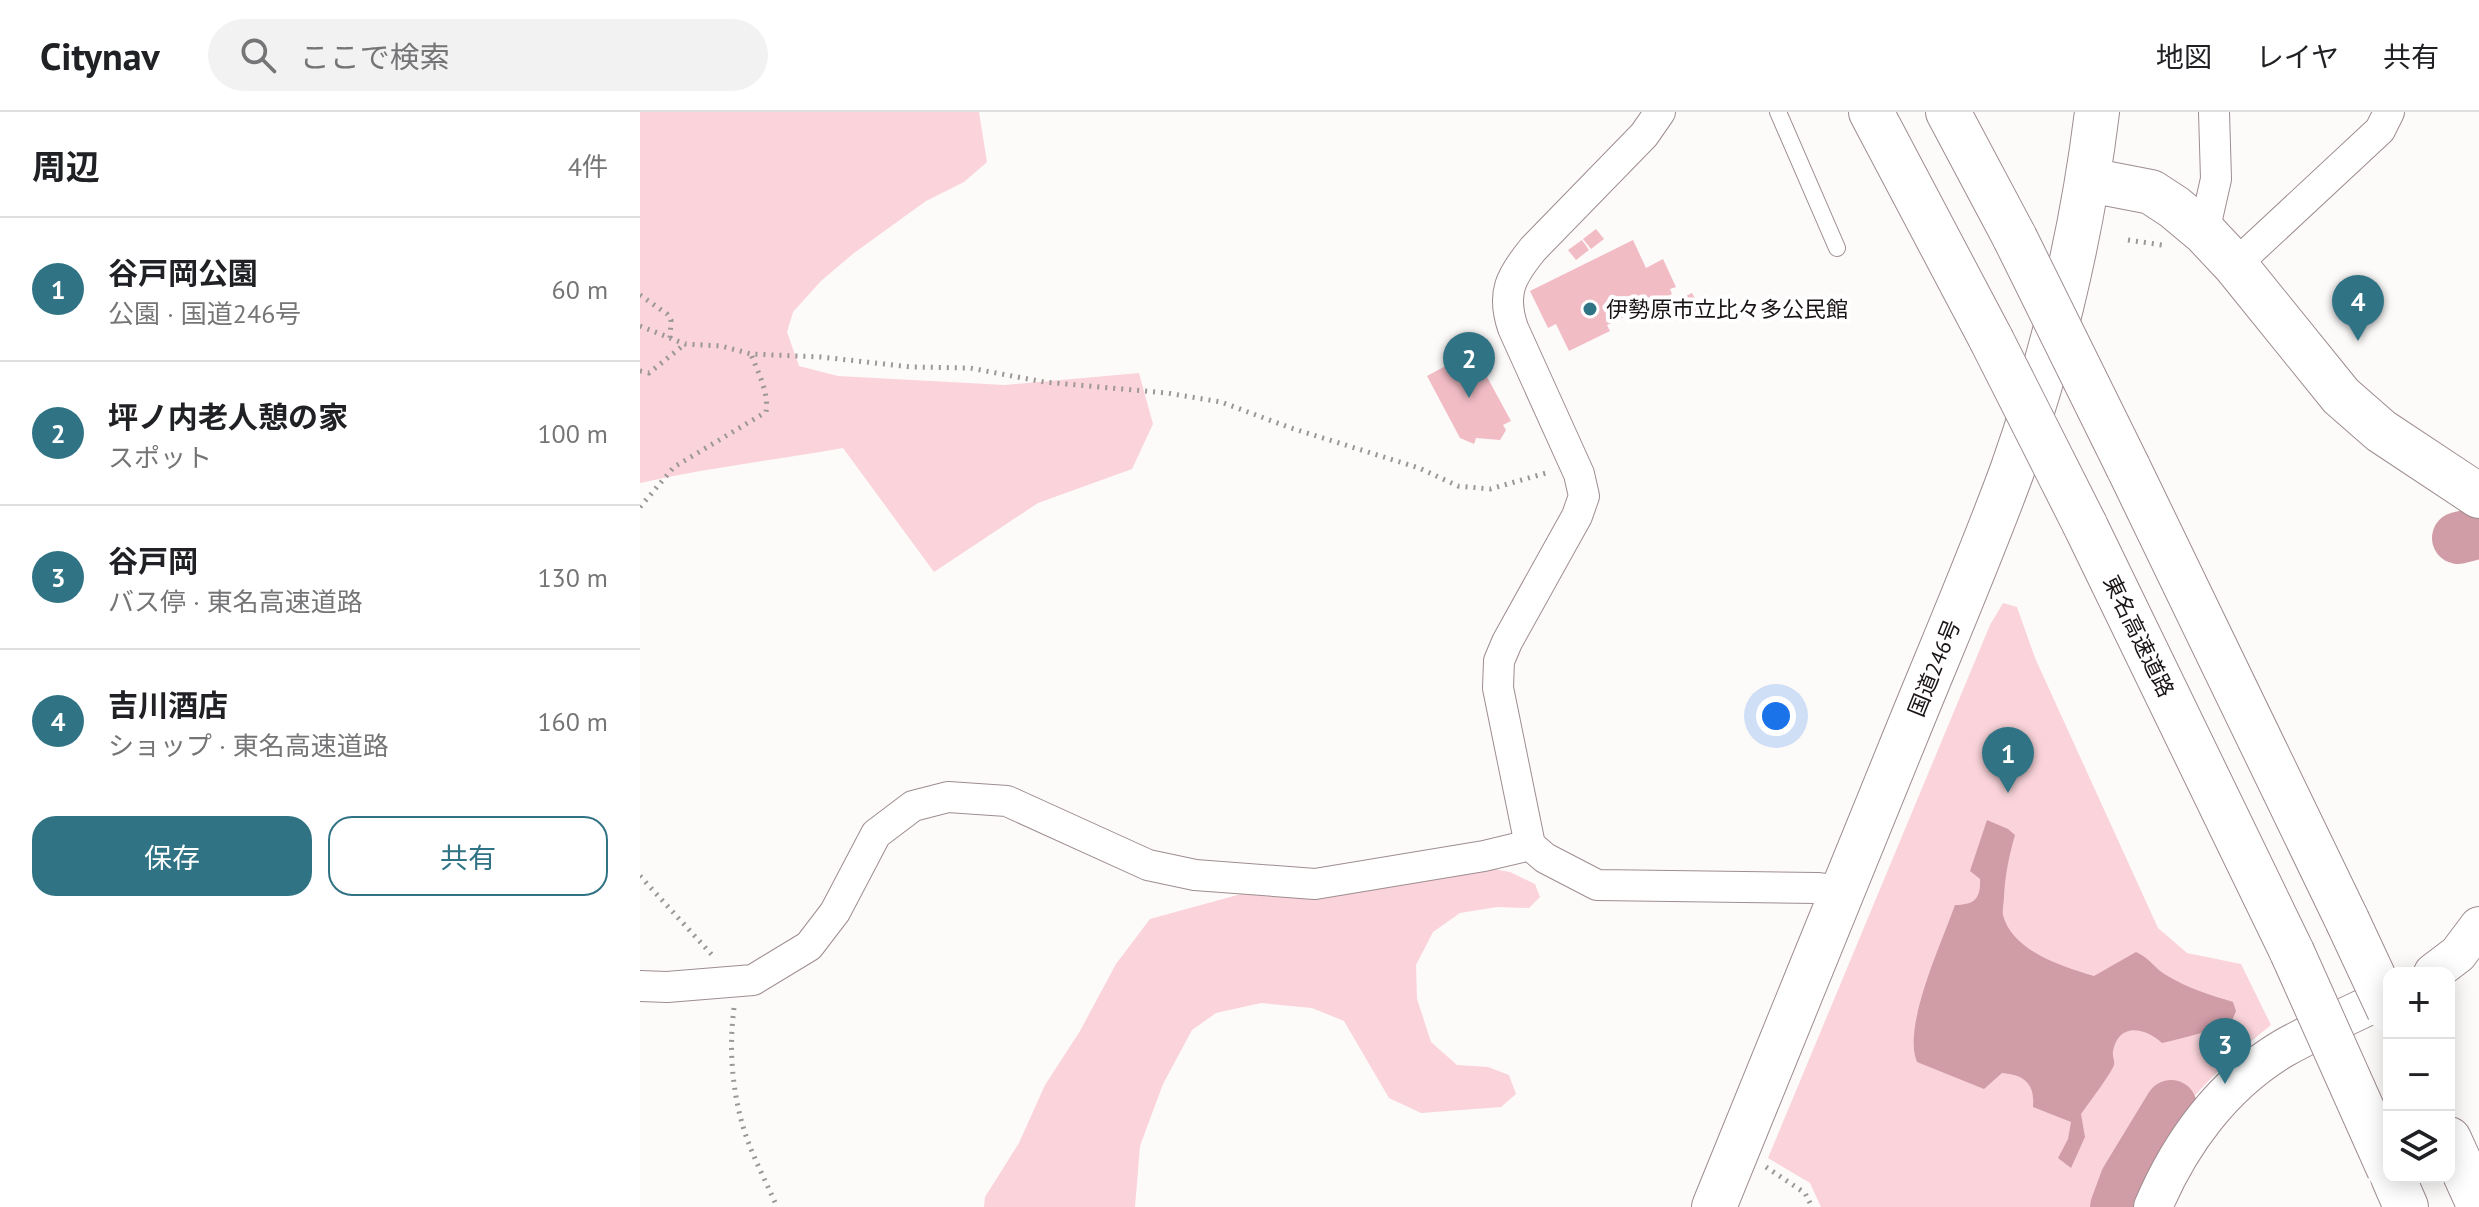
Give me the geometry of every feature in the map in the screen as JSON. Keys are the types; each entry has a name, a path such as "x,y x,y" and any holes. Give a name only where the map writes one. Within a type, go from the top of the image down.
{"main road":[{"name":"東名高速道路","path":"1871,112 2085,525 2292,952 2397,1188"},
{"path":"1948,112 2015,238 2128,467 2383,997"},
{"name":"国道246号","path":"1714,1207 2012,470 2055,328 2089,180 2097,112"},
{"path":"2089,180 2151,192 2174,207 2204,232 2235,265 2341,396 2381,431 2479,496"}],"street":[{"path":"1660,112 1644,135 1526,258 1511,280 1507,293 1513,328 1575,462 1583,487 1582,507 1499,661 1500,702 1530,845 1545,858 1597,885 1843,891"},
{"path":"2204,232 2216,179 2214,112"},
{"path":"2235,265 2380,130 2389,112"},
{"path":"640,986 753,980 809,946 835,912 876,834 913,806 948,797 1007,801 1148,865 1195,875 1315,884 1484,856 1530,845"},
{"path":"2441,967 2458,954 2479,926"},
{"path":"2153,1207 2192,1134 2236,1085 2283,1049 2383,999"}],"lane":[{"path":"1778,112 1837,248"}],"path":[{"path":"640,295 667,314 671,320 670,338"},
{"path":"640,326 685,344 721,346 751,354 821,357 911,367 970,368 1044,382 1167,393 1221,402 1291,428 1405,463 1458,486 1490,489 1575,462"},
{"path":"640,371 649,373 685,344"},
{"path":"640,507 674,467 766,412 764,388 751,354"},
{"path":"640,876 737,982 730,1034 735,1087 748,1141 777,1207"},
{"path":"1759,1163 1805,1193 1812,1207"}],"shaded area":[{"path":"640,112 979,112 987,162 964,182 926,201 854,253 821,281 793,312 787,332 799,366 838,376 1005,385 1139,373 1153,424 1132,469 1038,503 934,572 843,448 640,483"},
{"path":"2003,603 2017,607 2035,658 2158,928 2187,953 2241,964 2271,1025 2205,1084 2186,1106 2152,1153 2127,1207 1821,1207 1810,1183 1768,1158 1990,625"},
{"path":"1987,820 2015,835 2006,873 2003,913 2008,928 2028,948 2068,968 2094,976 2136,952 2174,980 2233,1002 2236,1011 2232,1021 2162,1043 2140,1031 2133,1030 2120,1036 2113,1052 2112,1069 2081,1114 2085,1137 2071,1168 2058,1158 2068,1139 2071,1122 2033,1107 2032,1092 2027,1082 2002,1073 1984,1089 1917,1062 1914,1047 1919,1007 1955,905 1967,904 1978,896 1980,879 1970,871"},
{"path":"1494,869 1510,872 1535,884 1540,897 1529,908 1497,907 1460,913 1433,932 1416,965 1417,999 1431,1042 1457,1065 1488,1067 1509,1075 1516,1094 1501,1107 1421,1113 1389,1098 1344,1021 1312,1008 1261,1003 1216,1013 1192,1030 1163,1084 1140,1146 1135,1207 984,1207 985,1197 1019,1143 1045,1085 1080,1031 1116,964 1150,919 1241,894 1291,894"}],"building":[{"path":"1596,229 1604,239 1591,249 1583,239"},
{"path":"1582,240 1589,250 1576,260 1568,250"},
{"name":"伊勢原市立比々多公民館","path":"1633,240 1646,268 1663,259 1676,287 1670,289 1672,294 1607,325 1610,331 1569,351 1556,324 1548,328 1530,291"},
{"path":"1692,293 1700,308 1690,314 1682,298"},
{"path":"1464,356 1472,369 1480,364 1511,421 1503,425 1506,430 1500,440 1476,438 1474,444 1460,438 1427,376"}],"waterway":[{"path":"2458,538 2478,533"},
{"path":"2116,1207 2126,1180 2171,1106"}],"place":[{"name":"伊勢原市立比々多公民館","path":"1590,309"},
{"name":"吉川酒店","path":"2358,341"},
{"name":"坪ノ内老人憩の家","path":"1469,398"},
{"name":"谷戸岡公園","path":"2008,793"},
{"name":"谷戸岡","path":"2225,1084"}]}
